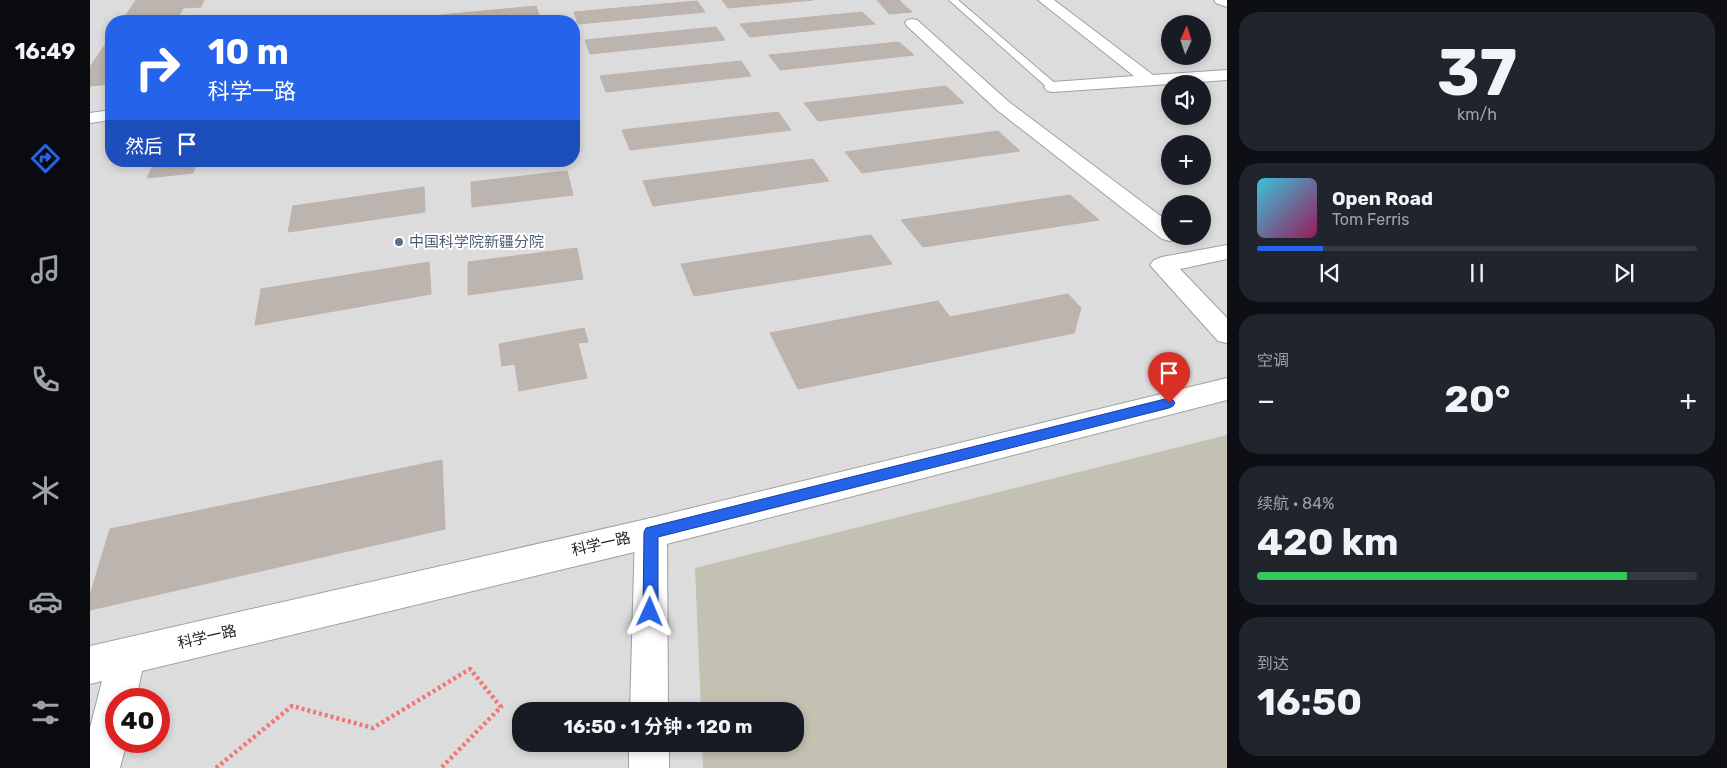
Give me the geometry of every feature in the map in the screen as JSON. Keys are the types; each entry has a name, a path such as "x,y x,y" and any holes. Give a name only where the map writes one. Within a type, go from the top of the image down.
{"street":[{"path":"1045,0 1149,80"},
{"path":"1221,0 1227,3"},
{"path":"912,23 1003,106 1161,227"},
{"path":"1053,88 1227,75"},
{"path":"90,118 105,116"},
{"path":"1184,245 1200,258"},
{"path":"1227,252 1162,264 1227,334"},
{"name":"科学一路","path":"90,665 651,532 1227,388"},
{"path":"649,702 651,532"},
{"path":"120,688 128,656"},
{"path":"100,768 105,748"},
{"path":"649,752 649,768"}],"lane":[{"path":"953,0 1053,88"}],"path":[{"path":"216,768 292,706 373,728 470,669 501,707 441,768"}],"shaded area":[{"path":"90,0 1227,0 1227,768 90,768"},
{"path":"1227,435 1227,768 703,768 702,752 804,752 804,702 701,702 695,568"}],"building":[{"path":"136,0 204,0 201,7 183,8 179,15 126,15"},
{"path":"722,0 813,0 728,8"},
{"path":"877,0 899,0 912,12 889,14"},
{"path":"697,1 705,12 580,24 580,15 575,15 574,12"},
{"path":"536,6 539,15 441,15"},
{"path":"862,12 875,24 750,37 740,24"},
{"path":"716,27 725,40 590,54 585,40"},
{"path":"899,42 914,55 780,70 769,55"},
{"path":"105,45 105,85 90,86 90,67"},
{"path":"741,61 751,76 606,92 600,76"},
{"path":"946,86 964,103 818,121 804,103"},
{"path":"778,112 791,130 630,150 622,130"},
{"path":"998,131 1020,151 862,173 845,152"},
{"path":"813,159 829,181 653,206 643,181"},
{"path":"152,167 196,167 193,173 147,178"},
{"path":"567,171 573,195 472,207 471,182"},
{"path":"424,187 425,212 288,232 293,206"},
{"path":"1070,195 1099,220 923,247 901,220"},
{"path":"871,235 892,264 694,296 681,264"},
{"path":"577,248 583,279 468,295 468,262"},
{"path":"429,262 431,294 255,325 261,289"},
{"path":"1068,294 1081,308 1074,333 798,389 770,333 938,301 950,317"},
{"path":"584,328 588,342 578,343 587,378 519,391 515,364 502,366 499,344"},
{"path":"442,460 445,529 90,610 90,595 110,529"}],"place":[{"name":"中国科学院新疆分院","path":"399,242"}],"route":[{"path":"650,612 651,532 1169,403"}]}
